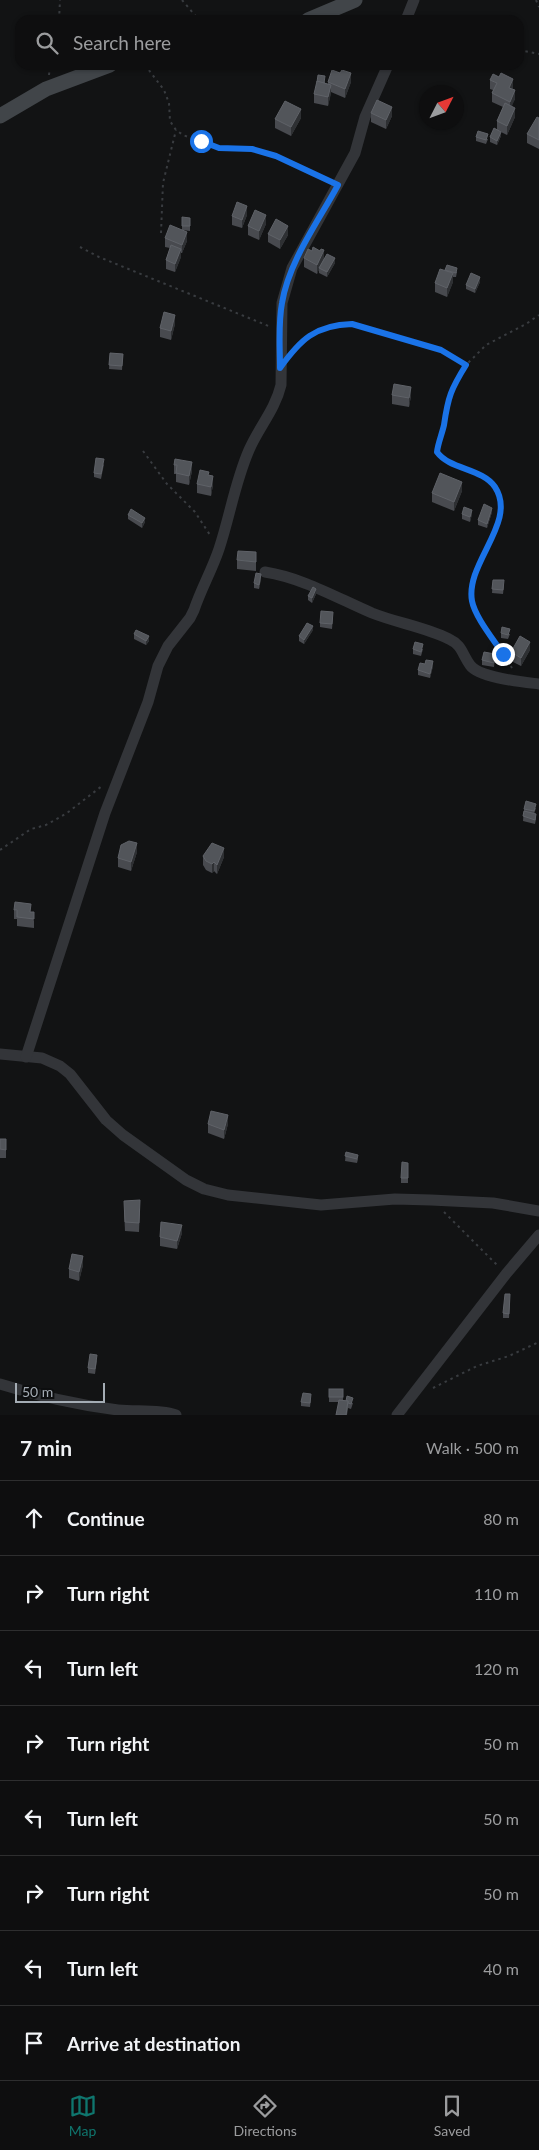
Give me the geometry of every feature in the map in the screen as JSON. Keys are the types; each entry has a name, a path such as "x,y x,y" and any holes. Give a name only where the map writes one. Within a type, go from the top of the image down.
{"main road":[{"path":"320,15 354,0"},
{"path":"0,116 46,89 97,70"}],"street":[{"path":"408,15 414,0"},
{"path":"26,1057 105,813 148,702 158,666 168,646 190,618 219,551 243,465 258,432 271,413 278,395 282,303 292,268 355,153 365,117 386,70"},
{"path":"265,572 285,575 372,612 450,639 464,652 470,665 475,669 501,678 539,684"},
{"path":"0,1054 42,1058 60,1066 70,1074 106,1120 123,1135 186,1180 204,1189 228,1195 321,1205 395,1199 493,1204 539,1211"},
{"path":"397,1415 506,1274 539,1236"},
{"path":"0,1384 61,1400 118,1410 161,1412 176,1415"}],"path":[{"path":"59,15 60,0"},
{"path":"182,0 195,15"},
{"path":"536,0 539,7"},
{"path":"524,51 539,54"},
{"path":"149,70 164,90 169,103 170,122 183,135 219,148 252,149 276,156 338,185"},
{"path":"161,233 163,183 176,130"},
{"path":"80,247 99,257 280,331"},
{"path":"519,681 472,604 471,592 476,571 500,515 501,500 490,482 453,463 437,452 444,426 447,402 457,379 466,365 486,345 539,315"},
{"path":"280,368 296,346 310,334 341,324 352,324 441,350 466,365"},
{"path":"143,451 167,484 199,518 219,551"},
{"path":"0,850 31,829 46,825 67,813 120,772"},
{"path":"431,1200 486,1252 506,1274"},
{"path":"411,1399 477,1366 509,1356 539,1342"}],"building":[{"path":"332,70 340,73 342,70 351,73 345,89 328,82"},
{"path":"501,73 513,79 509,88 515,90 510,102 492,93 497,83 490,80 493,74 499,77"},
{"path":"318,75 325,76 324,83 317,82"},
{"path":"317,81 331,85 328,97 314,94"},
{"path":"377,100 392,107 386,120 371,113"},
{"path":"285,101 301,109 291,127 275,119"},
{"path":"505,103 515,108 507,126 497,121"},
{"path":"537,117 539,118 539,140 527,134"},
{"path":"494,128 501,132 497,141 490,137"},
{"path":"478,131 488,134 486,140 476,137"},
{"path":"237,202 247,206 242,220 232,216"},
{"path":"255,210 266,215 259,231 248,226"},
{"path":"182,217 190,218 190,226 182,226"},
{"path":"276,219 288,226 280,240 268,234"},
{"path":"170,225 187,232 182,245 165,238"},
{"path":"171,245 181,249 175,264 166,260"},
{"path":"313,247 320,251 321,249 324,250 317,265 304,258 308,249 312,251"},
{"path":"327,254 335,258 327,272 319,268"},
{"path":"447,265 457,268 456,273 445,270"},
{"path":"440,269 453,273 447,288 435,283"},
{"path":"471,273 480,277 475,289 466,285"},
{"path":"164,312 175,315 171,331 160,328"},
{"path":"110,353 123,354 122,366 109,365"},
{"path":"394,384 411,387 409,398 392,395"},
{"path":"96,458 104,459 101,474 94,473"},
{"path":"175,459 192,462 189,476 176,473 177,465 174,465"},
{"path":"200,470 209,472 208,475 213,476 211,487 197,484"},
{"path":"440,473 462,482 454,502 432,493"},
{"path":"484,504 492,508 487,524 478,520"},
{"path":"464,507 472,510 470,517 462,514"},
{"path":"131,509 145,518 142,523 128,515"},
{"path":"238,551 256,552 256,562 237,560"},
{"path":"256,573 261,574 259,585 254,583"},
{"path":"493,580 504,580 503,590 492,589"},
{"path":"313,587 316,589 312,598 308,596"},
{"path":"321,611 333,612 332,624 320,623"},
{"path":"307,623 313,626 304,640 299,636"},
{"path":"502,627 510,629 508,635 501,633"},
{"path":"136,630 149,636 146,641 134,634"},
{"path":"520,636 530,642 521,658 511,652"},
{"path":"415,642 423,644 421,652 413,649"},
{"path":"484,652 495,654 494,663 482,660"},
{"path":"426,660 433,661 430,674 418,670 420,663 425,664"},
{"path":"526,801 536,804 534,811 524,809"},
{"path":"524,811 536,814 535,820 523,816"},
{"path":"129,841 137,843 131,862 118,858 121,845"},
{"path":"212,843 224,848 217,865 214,862 212,864 206,861 203,856"},
{"path":"15,902 31,904 30,912 34,912 34,919 17,917 17,910 14,910"},
{"path":"211,1111 228,1115 224,1130 208,1124"},
{"path":"0,1139 6,1139 6,1150 0,1149"},
{"path":"346,1152 358,1155 357,1159 345,1156"},
{"path":"402,1162 408,1163 408,1178 401,1178"},
{"path":"140,1200 139,1223 125,1222 124,1201"},
{"path":"161,1222 182,1225 177,1241 160,1237"},
{"path":"72,1254 83,1256 79,1272 69,1269"},
{"path":"505,1294 510,1294 509,1314 503,1313"},
{"path":"90,1354 97,1355 95,1369 88,1368"},
{"path":"329,1389 343,1389 343,1397 329,1397"},
{"path":"303,1393 311,1394 310,1403 301,1402"},
{"path":"347,1396 353,1398 351,1404 346,1401"},
{"path":"339,1400 348,1401 346,1415 336,1415"}],"route":[{"path":"201,141 219,148 252,149 276,156 338,185 292,268 282,303 280,368 296,346 310,334 341,324 366,326 400,339 441,350 453,355 466,365 457,379 447,402 444,426 437,454 490,482 501,500 500,515 476,571 471,592 472,604 503,654"}]}
